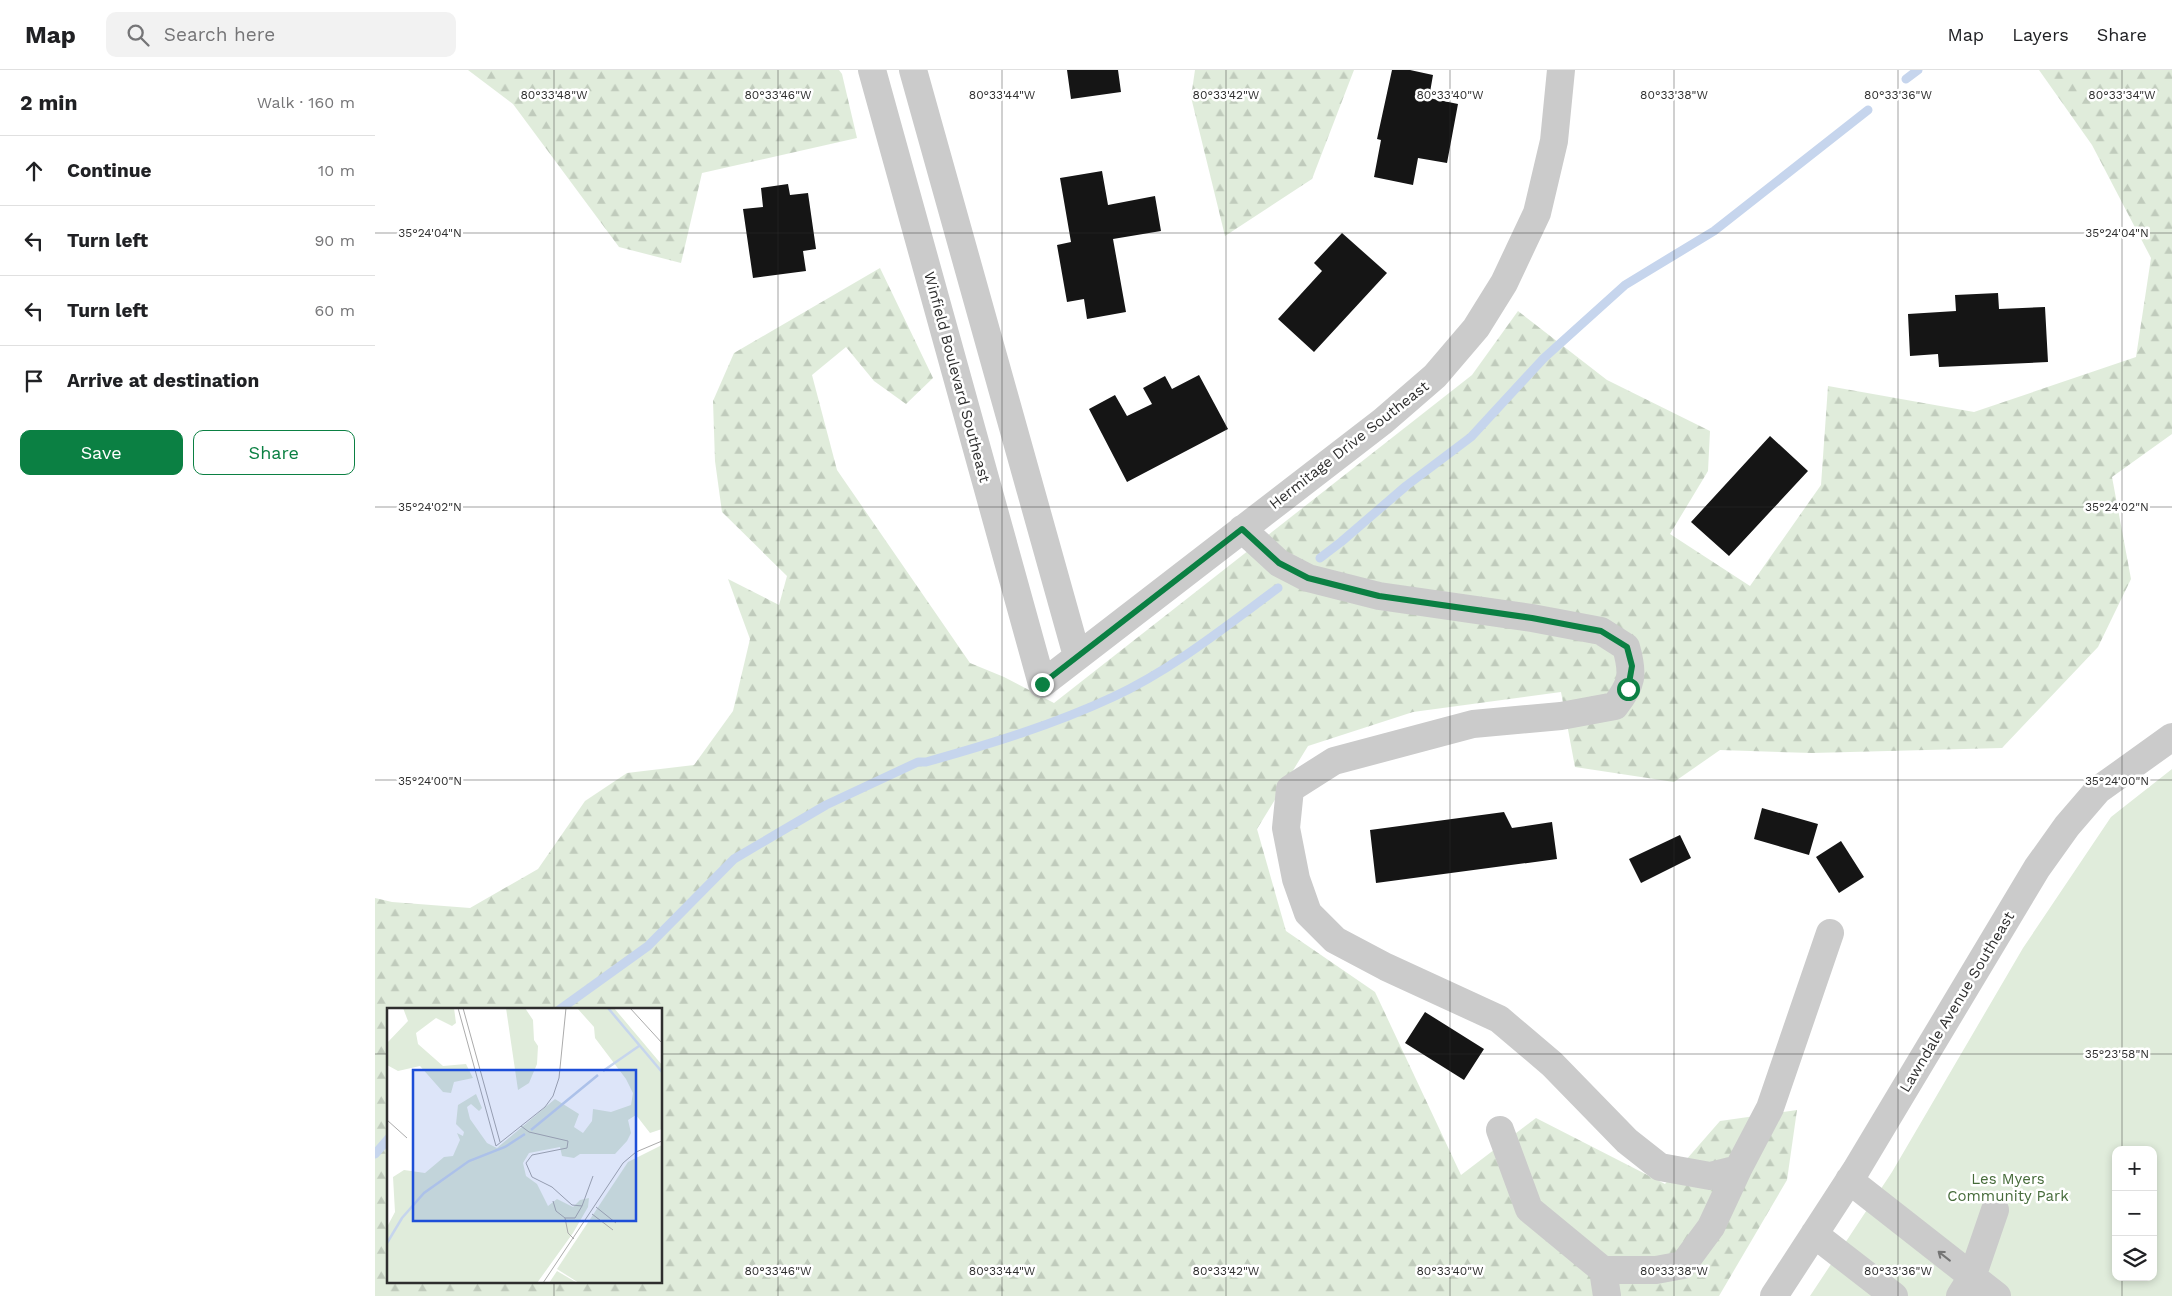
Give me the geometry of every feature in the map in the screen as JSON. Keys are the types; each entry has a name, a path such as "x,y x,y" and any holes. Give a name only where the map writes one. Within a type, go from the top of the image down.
{"street":[{"name":"Winfield Boulevard Southeast","path":"872,70 1042,684"},
{"path":"913,70 1077,656"},
{"name":"Hermitage Drive Southeast","path":"1042,684 1398,408 1435,376 1476,328 1504,283 1537,213 1554,141 1561,70"},
{"path":"1242,529 1279,563 1308,578 1379,596 1532,618 1601,631 1627,647 1632,666 1628,689 1615,706 1561,716 1473,724 1335,761 1290,789 1286,828 1296,879 1308,913 1335,940 1386,967 1499,1019 1552,1064 1627,1141 1660,1166 1710,1176 1738,1169"},
{"name":"Lawndale Avenue Southeast","path":"1774,1296 1849,1180 2037,868 2067,826 2098,790 2172,737"},
{"path":"1500,1130 1529,1209 1605,1283 1683,1265 1711,1227 1738,1169 1770,1108 1830,932"},
{"path":"1849,1180 1966,1287 1997,1296"},
{"path":"1966,1287 1995,1210"},
{"path":"1814,1234 1895,1296"}],"green space":[{"path":"468,70 839,70 842,74 857,138 702,173 681,263 619,247 513,104"},
{"path":"1195,70 1354,70 1312,179 1225,236 1191,97"},
{"path":"2039,70 2172,70 2172,434 2112,477 2131,579 2098,647 2002,748 1812,753 1720,750 1674,782 1575,767 1561,692 1413,712 1308,746 1257,829 1286,931 1375,992 1461,1175 1536,1118 1665,1184 1720,1121 1797,1110 1787,1180 1719,1296 375,1296 375,898 392,902 470,908 538,869 585,801 627,773 694,765 733,711 750,639 728,579 779,605 787,576 722,512 715,461 713,401 734,353 880,268 933,378 906,404 874,381 846,347 812,375 837,470 970,663 1004,677 1054,703 1472,375 1518,311 1607,380 1710,431 1708,471 1670,534 1750,586 1821,485 1828,386 1974,412 2136,357 2151,258 2092,145"},
{"name":"Les Myers Community Park","path":"2172,769 2172,1296 1810,1296 1892,1172 2023,948 2111,817"}],"building":[{"path":"1067,70 1118,70 1121,92 1071,99"},
{"path":"1392,70 1410,70 1433,75 1429,98 1458,104 1447,163 1418,158 1413,185 1374,177 1381,140 1377,139"},
{"path":"1102,171 1108,205 1155,196 1161,231 1113,239 1126,312 1087,319 1084,299 1067,302 1057,245 1071,242 1060,178"},
{"path":"788,184 790,195 808,193 816,249 803,251 806,271 753,278 743,209 763,207 761,188"},
{"path":"1342,233 1387,273 1314,352 1278,319 1322,271 1314,263"},
{"path":"1998,293 1999,309 2045,307 2048,362 1939,367 1938,354 1910,356 1908,314 1956,311 1955,295"},
{"path":"1199,375 1228,429 1127,482 1089,409 1115,395 1127,416 1152,404 1143,388 1165,376 1172,389"},
{"path":"1770,436 1808,471 1729,556 1691,522"},
{"path":"1762,808 1818,824 1809,855 1754,839"},
{"path":"1504,812 1512,828 1552,822 1557,859 1376,883 1370,830"},
{"path":"1680,835 1691,858 1641,883 1629,859"},
{"path":"1841,841 1864,877 1839,893 1816,857"},
{"path":"1425,1012 1484,1049 1464,1080 1405,1043"}],"waterway":[{"path":"1906,79 1918,70"},
{"path":"1320,558 1406,486 1471,437 1544,358 1625,285 1714,231 1868,110"},
{"path":"562,1008 648,946 734,859 826,805 918,762 926,762 1021,733 1113,697 1157,674 1278,588"},
{"path":"375,1154 387,1140"}],"route":[{"path":"1042,684 1242,529 1279,563 1308,578 1379,596 1532,618 1601,631 1627,647 1632,666 1628,689"}]}
